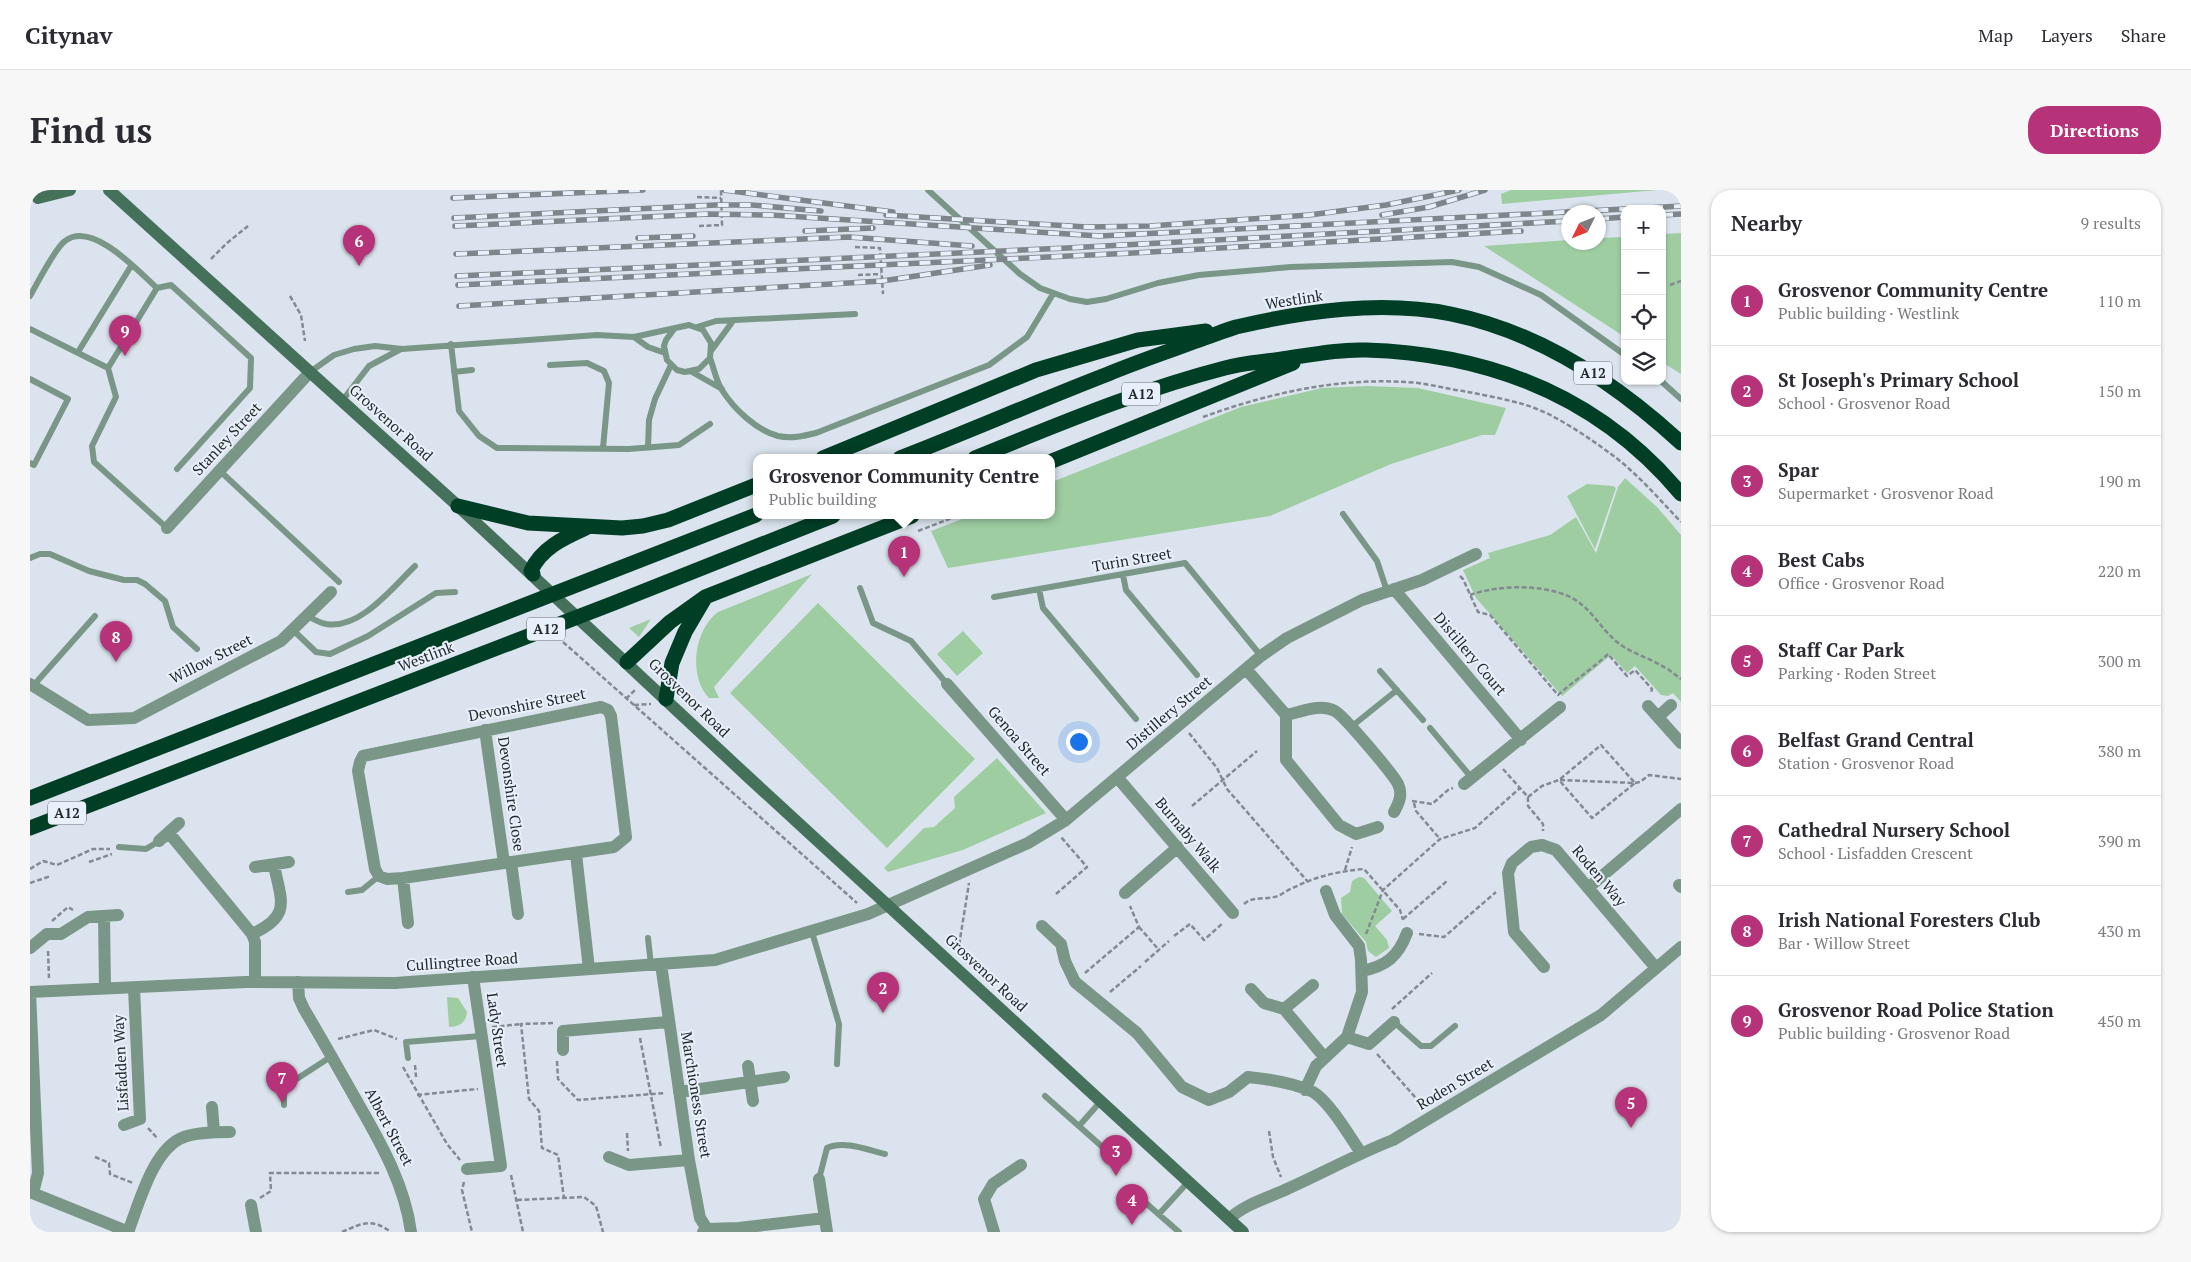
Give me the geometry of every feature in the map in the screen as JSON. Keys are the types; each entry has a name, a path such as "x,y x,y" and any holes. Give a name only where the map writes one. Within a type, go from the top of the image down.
{"highway":[{"name":"Westlink","path":"910,454 1143,360 1234,328 1299,315 1360,308 1405,308 1450,314 1499,328 1533,341 1570,359 1610,384 1652,416 1681,444"},
{"path":"833,454 1036,370 1138,340 1234,328"},
{"name":"A12","path":"985,454 1136,395 1217,370 1313,355 1364,350 1417,354 1488,368 1528,380 1567,398 1597,418 1628,442 1670,481 1681,494"},
{"path":"1055,460 1313,355"},
{"path":"458,506 528,523 622,528 660,522 753,486"},
{"name":"Westlink","path":"30,798 753,516"},
{"name":"Westlink","path":"30,828 614,603 825,519"},
{"path":"627,662 670,622 705,597 904,519"},
{"path":"536,578 531,571 543,554 558,542 590,527"},
{"path":"666,699 672,663 685,632 705,597"}],"main road":[{"path":"37,199 70,190"},
{"name":"Grosvenor Road","path":"110,190 593,630 887,905 1243,1232"}],"street":[{"name":"Stanley Street","path":"167,528 310,372"},
{"name":"Distillery Street","path":"887,905 971,870 1028,843 1066,820 1261,656 1296,634 1362,600 1422,580 1476,554"},
{"name":"Willow Street","path":"31,686 88,720 134,718 281,642 335,587"},
{"name":"Distillery Court","path":"1390,590 1521,740"},
{"path":"1246,669 1286,715 1286,760 1339,825 1356,834 1378,827"},
{"name":"Genoa Street","path":"947,684 1066,820"},
{"path":"1658,717 1671,705"},
{"path":"1648,706 1681,743"},
{"name":"Devonshire Street","path":"379,876 374,869 358,771 364,756 601,707 608,710 611,716 626,837 614,847 576,854"},
{"path":"1286,715 1319,708 1335,711 1351,727 1398,784 1407,800 1394,812"},
{"path":"1467,781 1560,708"},
{"name":"Devonshire Close","path":"485,730 507,862 518,914"},
{"name":"Burnaby Walk","path":"1117,777 1233,914"},
{"path":"1588,888 1681,808"},
{"path":"179,823 164,837 252,934 255,942 255,982"},
{"path":"1542,845 1531,847 1512,863 1508,873 1514,932 1544,968"},
{"name":"Roden Way","path":"1542,845 1556,850 1656,968"},
{"path":"1126,893 1178,847"},
{"path":"379,876 403,878 507,862 576,854 589,970"},
{"path":"255,867 288,862"},
{"path":"252,934 270,926 281,913 274,865"},
{"path":"403,878 408,923"},
{"path":"1304,1090 1316,1066 1347,1036 1362,992 1362,971 1358,946 1335,915 1326,890"},
{"name":"Cullingtree Road","path":"30,992 255,982 395,983 715,960 812,932 868,914 887,905"},
{"path":"30,948 47,934 61,934 88,917 118,915"},
{"path":"104,916 105,988"},
{"path":"1042,926 1061,944 1065,961 1075,982 1137,1033 1182,1087 1209,1100 1229,1092 1248,1077 1270,1079 1314,1093 1336,1116 1361,1153"},
{"path":"1362,971 1379,967 1392,958 1403,945 1407,933"},
{"name":"Roden Street","path":"1229,1218 1241,1209 1393,1140 1432,1117 1601,1015 1681,946"},
{"name":"Marchioness Street","path":"656,965 668,1022 689,1160 700,1218 705,1231"},
{"name":"Lady Street","path":"473,977 501,1166"},
{"name":"Albert Street","path":"298,982 299,998 395,1172 407,1209 411,1232"},
{"path":"1284,1009 1313,985"},
{"name":"Lisfadden Way","path":"124,1125 140,1120 134,988"},
{"path":"1251,988 1264,1003 1284,1009 1325,1058"},
{"path":"30,992 38,1173 32,1192 128,1232 157,1160 166,1149 184,1137 214,1132 230,1132"},
{"path":"563,1050 563,1031 668,1022"},
{"path":"1347,1036 1369,1044 1394,1022"},
{"path":"748,1066 753,1101"},
{"path":"679,1092 784,1077"},
{"path":"212,1107 214,1132"},
{"path":"609,1157 628,1165 689,1160"},
{"path":"994,1232 984,1199 993,1184 1022,1165"},
{"path":"467,1169 501,1166"},
{"path":"820,1179 827,1232"},
{"path":"251,1205 256,1232"},
{"path":"705,1231 825,1218"}],"lane":[{"path":"928,190 1020,274 1040,288 1053,294 1086,302 1106,299 1158,283 1199,275 1291,267 1452,262 1480,267 1541,295 1621,352"},
{"path":"30,296 46,267 65,240 80,236 104,242 157,288"},
{"path":"78,352 131,266"},
{"path":"108,368 157,288 171,285 252,358 250,388 176,468"},
{"path":"674,329 666,340 665,353 671,365 685,372 692,372 722,389 739,410 757,426 778,436 795,438 816,433 989,365 1026,337 1053,294"},
{"path":"697,327 716,321 855,314"},
{"path":"692,372 705,364 734,321"},
{"path":"310,372 334,354 375,346 402,349 597,335 634,337 689,325 697,327 708,336 711,354 722,389"},
{"path":"30,329 108,368 116,397 92,446 94,462 167,528"},
{"path":"634,337 648,346 665,353"},
{"path":"451,344 459,411 480,436 497,448 648,448 679,445 710,424"},
{"path":"342,401 369,366 402,349"},
{"path":"550,365 587,363 604,371 610,383 603,448"},
{"path":"648,448 649,420 655,399 671,365"},
{"path":"454,372 472,370"},
{"path":"30,380 68,399 34,465 30,463"},
{"path":"1665,385 1681,399"},
{"path":"220,471 335,587"},
{"path":"1343,514 1377,561 1390,590"},
{"path":"30,558 40,554 50,554 88,571 124,580 137,580 145,584 165,601 173,627 197,649"},
{"name":"Turin Street","path":"994,597 1185,564 1261,656"},
{"path":"308,616 326,624 343,624 365,614 415,566"},
{"path":"1123,575 1126,590 1197,675"},
{"path":"860,588 873,623 910,641 947,684"},
{"path":"1039,589 1043,608 1136,719"},
{"path":"293,630 316,652 330,654 368,636 436,594 454,592"},
{"path":"31,686 95,616"},
{"path":"1380,670 1423,720"},
{"path":"1351,727 1397,690"},
{"path":"1430,728 1467,781"},
{"path":"119,847 146,849 164,837"},
{"path":"348,892 362,890 379,876"},
{"path":"812,932 839,1024 837,1064"},
{"path":"648,938 656,965"},
{"path":"1394,1022 1421,1046 1431,1046 1455,1026"},
{"path":"408,1058 406,1042 481,1032"},
{"path":"284,1106 284,1093 292,1082 332,1056"},
{"path":"1045,1096 1107,1151"},
{"path":"1079,1126 1101,1101"},
{"path":"820,1179 827,1148 835,1144 858,1147 885,1154"},
{"path":"1159,1214 1189,1181"},
{"path":"1132,1190 1179,1232"}],"path":[{"path":"699,226 722,225 721,190"},
{"path":"697,197 722,198"},
{"path":"211,260 227,243 248,226"},
{"path":"856,247 880,248 883,294"},
{"path":"858,275 881,274"},
{"path":"1670,285 1681,281"},
{"path":"290,296 301,315 305,341"},
{"path":"1202,418 1241,403 1280,392 1324,385 1368,382 1418,384 1473,393 1527,405 1571,427 1612,455 1681,522"},
{"path":"1449,568 1463,579 1478,612 1490,615 1558,695 1581,674 1589,671 1608,654 1627,676 1635,670 1652,689 1648,706"},
{"path":"1470,595 1486,588 1547,590 1565,595 1580,603 1594,616 1610,636 1622,646 1663,666 1681,679"},
{"path":"563,642 718,778 868,914"},
{"path":"1181,724 1217,768 1227,789 1308,882"},
{"path":"1528,797 1542,786 1559,780 1601,745 1635,783"},
{"path":"1192,806 1257,751"},
{"path":"1494,758 1528,797 1528,806 1543,824 1542,845"},
{"path":"1559,780 1635,783 1640,782 1649,775 1681,779"},
{"path":"1559,780 1592,818 1635,783"},
{"path":"1407,800 1432,804 1448,790 1467,781"},
{"path":"1358,946 1364,938 1383,890 1440,839 1475,828 1520,788"},
{"path":"1407,800 1440,839"},
{"path":"1053,828 1087,868 1056,894"},
{"path":"1345,870 1356,834"},
{"path":"30,869 43,861 57,865 93,849 119,847"},
{"path":"956,968 971,870"},
{"path":"30,883 50,876"},
{"path":"1403,919 1447,881"},
{"path":"1407,933 1444,937 1509,882"},
{"path":"1126,893 1134,917 1159,950"},
{"path":"1174,936 1190,924 1204,940 1248,900"},
{"path":"1075,982 1140,927"},
{"path":"47,934 49,991"},
{"path":"1145,962 1170,941"},
{"path":"1099,1001 1141,966"},
{"path":"1394,1022 1392,1008 1432,973"},
{"path":"481,1032 521,1024 556,1023 563,1031"},
{"path":"521,1024 529,1099 539,1111 542,1148 558,1155 564,1198"},
{"path":"637,1025 664,1162"},
{"path":"324,1042 374,1030 406,1042"},
{"path":"1369,1044 1432,1117"},
{"path":"563,1050 557,1059 558,1079 578,1100 679,1092"},
{"path":"408,1058 402,1069 447,1144 467,1169 462,1190 472,1232"},
{"name":"Lady Street","path":"417,1095 489,1088"},
{"path":"140,1120 166,1149"},
{"path":"1269,1131 1273,1157 1286,1190"},
{"path":"95,1157 109,1163 110,1174 146,1188"},
{"path":"501,1166 513,1177 523,1232"},
{"path":"251,1205 271,1191 270,1173 395,1172"},
{"path":"517,1200 584,1197 596,1206 603,1232"},
{"path":"342,1232 362,1223 380,1224 391,1232"}],"green space":[{"path":"1511,190 1657,190 1502,204 1501,194"},
{"path":"1681,233 1681,374 1666,365 1666,234"},
{"path":"1621,237 1621,334 1484,246 1561,240 1561,250 1606,250 1606,238"},
{"path":"1367,386 1418,388 1506,408 1495,435 1482,435 1391,464 1270,516 948,568 931,531 962,519 1055,519 1055,481 1241,407 1322,388"},
{"path":"1625,478 1657,507 1681,535 1681,702 1673,693 1668,696 1661,695 1635,666 1627,673 1611,655 1562,696 1476,598 1463,570 1490,558 1488,553 1550,535 1576,517 1596,553 1618,487"},
{"path":"1587,484 1613,486 1616,488 1595,549 1567,496"},
{"path":"812,574 714,687 719,698 709,698 702,689 696,666 699,641 710,620 718,612"},
{"path":"818,603 975,759 887,848 730,693"},
{"path":"651,619 639,637 629,628"},
{"path":"963,631 983,653 957,676 937,654"},
{"path":"997,758 1046,813 963,850 888,872 884,868 924,828 934,827 955,808 954,797"},
{"path":"1359,877 1364,878 1392,911 1375,926 1387,940 1389,948 1376,957 1368,951 1366,942 1342,914 1341,898 1350,892 1352,881"},
{"path":"447,997 458,998 467,1012 464,1022 459,1025 449,1027"}],"railway":[{"path":"453,198 643,190"},
{"path":"724,190 893,212"},
{"path":"886,215 1087,227 1150,226 1309,215 1386,205 1459,190"},
{"path":"1382,215 1429,207 1485,190"},
{"path":"454,218 716,205 752,205 821,211"},
{"path":"1666,207 1681,206"},
{"path":"455,226 709,214 771,215 1100,236 1621,209"},
{"path":"1666,215 1681,214"},
{"path":"1606,218 1621,217"},
{"path":"457,276 1067,248 1561,221"},
{"path":"805,231 873,228"},
{"path":"458,285 1133,253 1521,231"},
{"path":"638,238 693,236"},
{"path":"456,254 849,237 972,246"},
{"path":"459,306 882,281 990,265"}],"place":[{"name":"Belfast Grand Central","path":"359,266"},
{"name":"Grosvenor Road Police Station","path":"125,356"},
{"name":"Grosvenor Community Centre","path":"904,577"},
{"name":"Irish National Foresters Club","path":"116,662"},
{"name":"St Joseph's Primary School","path":"883,1013"},
{"name":"Cathedral Nursery School","path":"282,1103"},
{"name":"Staff Car Park","path":"1631,1128"},
{"name":"Spar","path":"1116,1176"},
{"name":"Best Cabs","path":"1132,1225"}]}
